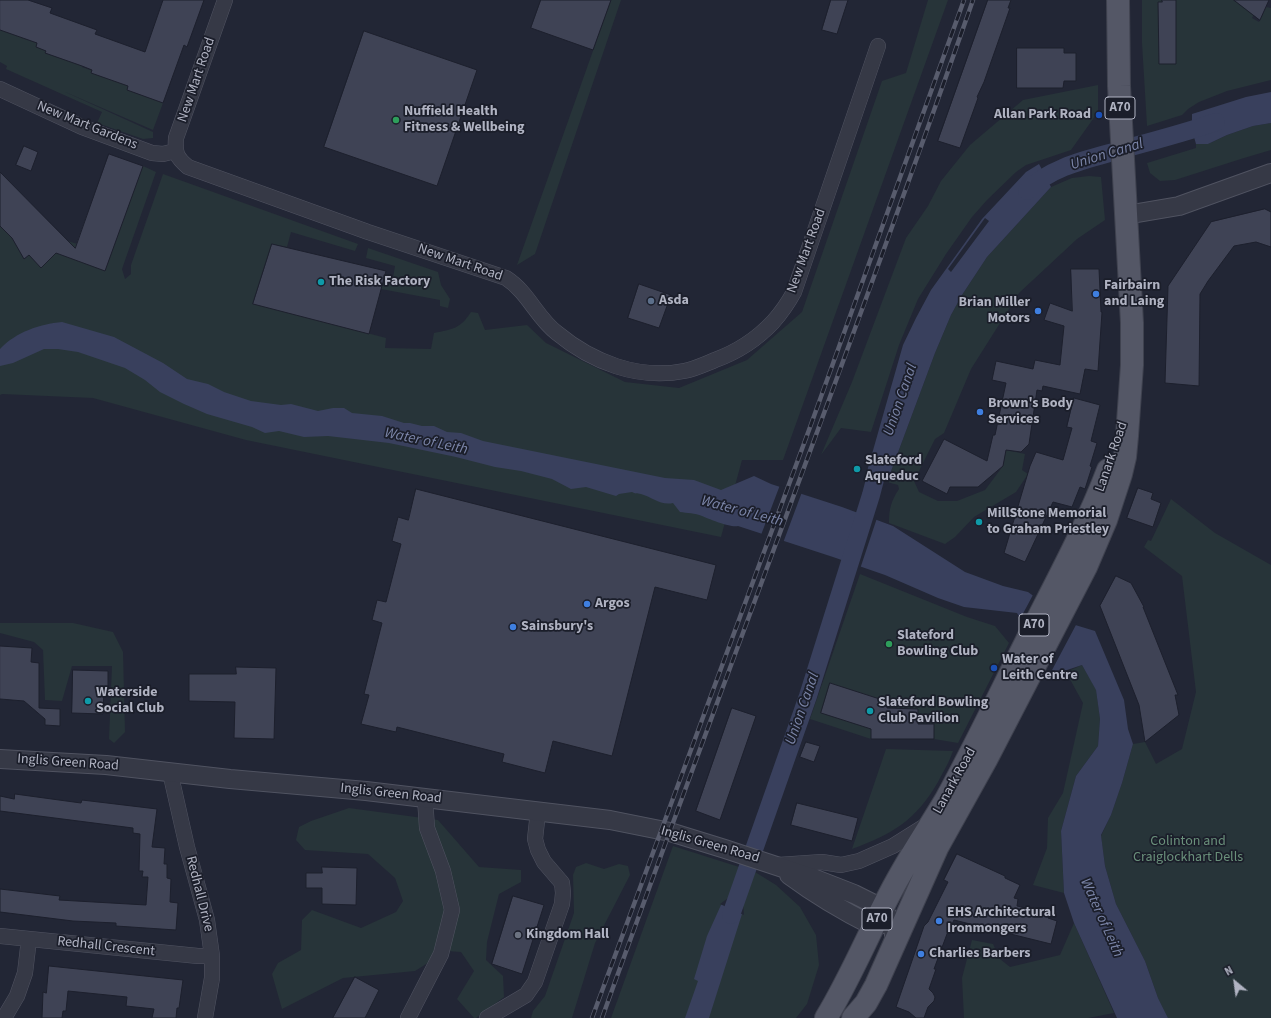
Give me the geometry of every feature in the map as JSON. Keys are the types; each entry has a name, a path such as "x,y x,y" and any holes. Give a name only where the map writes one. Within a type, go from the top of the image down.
{"main road":[{"name":"A70","path":"1118,0 1119,86 1126,215"},
{"name":"Lanark Road","path":"852,1018 866,1003 873,991 890,922 932,821 970,753 1027,660 1056,603 1109,468 1129,406 1132,365 1132,323 1126,215"},
{"name":"Lanark Road","path":"826,1018 937,848 986,760 1027,660"}],"street":[{"name":"New Mart Road","path":"225,0 176,138 176,151 179,160 188,167 368,232 506,278 519,288 555,332 588,355 607,364 642,372 662,373 684,371 705,364 742,348 773,322 794,292 878,46"},
{"name":"New Mart Gardens","path":"0,89 82,127 152,153 162,154 176,151"},
{"path":"1126,215 1178,206 1271,173"},
{"name":"Inglis Green Road","path":"0,759 106,765 230,779 366,790 610,820 670,832 775,866 817,896 844,912 890,922"},
{"name":"Redhall Drive","path":"170,772 187,846 207,920 212,956 212,978 205,1018"},
{"path":"408,1018 441,954 452,910 443,871 427,828 425,798"},
{"path":"487,1018 526,995 536,982 562,904 562,883 544,862 538,850 535,839 538,812"},
{"name":"Inglis Green Road","path":"775,866 822,862 841,865 859,861 893,846 932,821"},
{"name":"Redhall Crescent","path":"0,936 198,956 212,956"},
{"path":"4,1018 17,996 25,973 29,939"}],"green space":[{"path":"611,0 621,0 535,254 517,265"},
{"path":"928,0 948,0 783,460 742,460 721,537 246,440 93,398 0,395 0,226 12,238 24,259 29,255 41,267 68,241 77,244 105,271 143,166 156,172 122,269 125,279 131,274 131,265 163,174 358,244 355,251 291,232 287,247 272,244 253,303 386,338 385,348 431,349 434,333 456,327 467,318 471,312 478,313 485,330 527,325 546,343 625,382 679,388 747,360 802,312 882,81 906,73"},
{"path":"1142,0 1162,0 1162,2 1158,2 1159,64 1176,64 1176,0 1235,0 1258,6 1252,18 1259,22 1266,7 1271,8 1271,80 1227,91 1199,102 1182,115 1147,126 1142,43"},
{"path":"0,27 38,41 36,47 46,51 45,53 74,63 83,64 82,67 129,84 127,90 163,103 153,130 63,91 153,132 153,138 143,139 97,123 102,112 6,69 7,66 0,62"},
{"path":"1098,85 1098,112 1071,150 1026,165 1016,172 972,217 946,254 918,299 899,345 871,432 841,428 821,455 852,382 906,238 928,206 941,181 970,145 1023,100"},
{"path":"1271,123 1271,150 1175,180 1160,181 1150,173 1147,163 1196,148 1196,144 1208,144 1227,135 1253,126"},
{"path":"1089,176 1101,177 1105,220 1077,239 1019,293 971,369 944,433 935,439 914,481 919,492 938,501 957,501 985,490 1003,466 1006,450 1025,454 1022,470 1028,474 1016,492 974,517 955,537 945,544 889,523 891,505 899,489 898,485 887,482 935,353 951,315 962,295 987,257 1051,187 1072,178"},
{"path":"368,248 438,272 441,285 450,299 448,308 440,306 440,300 381,289 385,276 393,278 395,266 366,258"},
{"name":"Colinton and Craiglockhart Dells","path":"1171,499 1215,533 1271,565 1271,1018 1168,1018 1158,998 1145,961 1116,904 1105,866 1101,836 1111,815 1133,744 1145,742 1156,764 1182,749 1196,692 1182,576 1144,547 1148,540 1151,541"},
{"path":"860,574 967,617 995,626 1009,643 958,743 934,739 871,739 810,719"},
{"path":"0,623 73,623 113,632 123,652 125,732 114,743 109,739 112,666 72,666 62,701 45,700 43,650 34,642 0,633"},
{"path":"1082,665 1096,689 1100,719 1098,746 1076,776 1061,831 1064,893 1033,885 1047,848 1048,818 1063,793 1083,703 1066,672"},
{"path":"886,749 953,751 950,760 930,795 912,816 880,838 852,849"},
{"path":"349,808 438,820 479,867 521,870 521,882 499,894 487,942 486,960 503,976 504,997 476,1018 474,1018 457,999 474,971 461,952 447,951 415,971 343,978 282,1009 272,974 278,963 301,950 302,920 312,910 361,928 396,912 403,901 395,878 368,854 305,850 296,840 299,827 311,821"},
{"path":"673,846 755,872 776,885 800,907 816,935 819,965 807,1004 796,1018 611,1018"},
{"path":"586,863 604,869 619,864 628,866 630,875 595,943 572,1018 531,1018 533,1011 545,996 574,913 573,875 576,867"},
{"path":"1074,923 1114,1013 1088,1018 964,1018 962,978 972,940 993,944 1000,959 1010,967 1060,955"}],"water":[{"path":"1271,92 1271,123 1253,126 1227,135 1208,144 1196,144 1192,130 1192,114 1246,97"},
{"path":"1039,164 1051,187 987,257 962,295 951,315 935,353 887,482 866,475 903,345 931,290 982,219 1026,172"},
{"name":"Water of Leith","path":"62,322 114,337 163,363 187,379 208,384 224,392 251,401 281,405 291,404 318,411 333,408 344,408 352,413 382,416 404,423 422,426 434,426 447,432 461,433 483,441 665,478 694,480 721,490 754,476 771,484 842,507 893,526 965,572 1003,586 1028,592 1072,624 1095,631 1124,700 1128,729 1133,744 1111,815 1101,835 1105,866 1116,904 1145,961 1158,998 1168,1018 1117,1018 1074,923 1064,893 1061,831 1076,776 1098,746 1100,719 1096,690 1082,665 1061,672 1051,670 1017,613 964,607 938,598 885,575 738,526 725,525 697,514 680,512 673,503 664,503 641,494 632,492 619,494 616,496 586,487 571,489 552,479 521,471 495,467 389,443 328,436 304,437 279,431 265,433 252,427 207,414 160,392 145,380 125,368 78,352 58,349 44,349 13,363 0,366 0,349 13,338 37,327"},
{"path":"740,892 742,914 709,1018 685,1018 698,981 694,979 707,936 721,905"}],"pier":[{"path":"985,218 989,221 951,272 948,269"},
{"path":"864,471 891,478 888,484 872,497 870,496 865,485"},
{"path":"780,485 802,492 783,543 761,535"},
{"path":"859,511 877,518 860,569 842,562"},
{"path":"1034,593 1073,622 1077,623 1051,672 1019,621"},
{"path":"739,890 742,891 744,915 720,904"}],"building":[{"path":"0,0 28,0 52,8 50,13 97,30 95,34 145,52 163,0 204,0 187,47 184,45 163,103 127,90 128,86 91,73 92,70 45,53 46,51 36,47 37,43 0,30"},
{"path":"541,0 611,0 593,50 531,28"},
{"path":"831,0 848,0 837,34 822,30"},
{"path":"988,0 1011,0 1008,8 1010,8 960,148 938,141"},
{"path":"1162,0 1176,0 1176,64 1159,64 1158,2 1162,2"},
{"path":"1234,0 1269,0 1260,20"},
{"name":"Nuffield Health Fitness & Wellbeing","path":"364,31 477,70 437,186 324,147"},
{"path":"1017,48 1064,48 1064,53 1076,53 1076,81 1064,81 1063,88 1017,88"},
{"path":"24,146 38,152 31,171 16,165"},
{"path":"109,154 143,166 105,271 56,253 41,268 29,255 24,259 12,238 0,226 0,172 75,248"},
{"path":"1265,209 1271,212 1271,247 1256,242 1234,246 1200,294 1199,386 1165,383 1168,286 1211,222"},
{"name":"The Risk Factory","path":"272,244 386,271 369,334 253,304"},
{"path":"1071,269 1099,269 1102,312 1098,371 1085,369 1080,394 1043,386 1042,391 1037,390 1029,444 1021,452 1006,450 1003,466 978,487 950,487 947,494 922,481 944,439 987,461 993,435 995,435 1006,383 992,380 996,361 1033,369 1035,360 1060,365 1064,326 1044,320 1050,303 1072,311"},
{"name":"Asda","path":"639,284 671,295 659,328 628,318"},
{"path":"1074,398 1100,405 1091,441 1097,443 1090,466 1092,467 1085,489 1080,487 1072,507 1053,502 1025,562 1004,553 1030,466 1036,452 1063,460 1072,428 1067,427"},
{"path":"1138,488 1153,493 1151,499 1161,503 1153,527 1127,518"},
{"name":"Sainsbury's","path":"416,489 716,565 707,600 655,587 612,756 553,741 545,773 502,762 504,754 397,727 396,732 361,724 369,695 364,694 382,623 372,620 377,600 386,602 401,544 392,541 398,517 408,520"},
{"path":"1116,576 1131,583 1144,607 1178,695 1175,695 1179,715 1145,742 1139,705 1100,606"},
{"path":"0,646 32,648 31,662 39,663 39,708 60,709 60,726 45,725 45,719 24,701 0,699"},
{"path":"236,667 276,668 274,739 234,738 235,702 189,701 189,674 236,674"},
{"name":"Waterside Social Club","path":"73,670 108,671 108,689 104,689 103,714 72,713"},
{"name":"Slateford Bowling Club Pavilion","path":"830,683 889,702 887,708 918,709 918,724 934,724 934,739 871,739 871,729 821,713"},
{"path":"732,708 756,716 720,820 696,811"},
{"path":"806,742 820,746 814,762 800,757"},
{"path":"15,794 81,803 82,800 157,809 152,847 165,848 164,864 167,864 167,878 171,879 170,902 178,903 176,930 116,926 116,923 73,921 0,912 0,889 60,896 59,900 146,905 148,877 142,877 143,871 139,871 140,834 133,833 133,828 0,811 0,796 14,799"},
{"path":"797,803 858,818 852,841 791,825"},
{"path":"957,854 1005,876 1005,878 1020,885 1014,898 1018,899 1017,906 1049,913 1048,918 1057,921 1051,944 954,920 934,969 936,969 929,989 935,997 934,1001 928,1007 924,1018 916,1018 909,1012 896,1007 924,926 928,922 948,882 944,880"},
{"path":"322,867 357,868 356,905 322,904 322,888 306,888 306,873 322,873"},
{"name":"Kingdom Hall","path":"513,896 544,905 522,974 492,964"},
{"path":"49,966 183,980 176,1018 152,1018 154,1009 126,1006 127,997 68,991 66,1011 63,1011 62,1018 42,1018 43,992 46,993"},
{"path":"355,977 379,990 365,1018 333,1018"}],"waterway":[{"name":"Union Canal","path":"1027,191 1037,182 1049,175 1074,164 1216,122"},
{"name":"Union Canal","path":"731,915 808,696 877,472"}],"railway":[{"path":"592,1018 809,430 964,0"},
{"path":"602,1018 882,255 973,0"}],"place":[{"name":"Allan Park Road","path":"1099,115"},
{"name":"Nuffield Health Fitness & Wellbeing","path":"396,120"},
{"name":"The Risk Factory","path":"321,282"},
{"name":"Fairbairn and Laing","path":"1096,294"},
{"name":"Asda","path":"651,301"},
{"name":"Brian Miller Motors","path":"1038,311"},
{"name":"Brown's Body Services","path":"980,412"},
{"name":"Slateford Aqueduc","path":"857,469"},
{"name":"MillStone Memorial to Graham Priestley","path":"979,522"},
{"name":"Argos","path":"587,604"},
{"name":"Sainsbury's","path":"513,627"},
{"name":"Slateford Bowling Club","path":"889,644"},
{"name":"Water of Leith Centre","path":"994,668"},
{"name":"Waterside Social Club","path":"88,701"},
{"name":"Slateford Bowling Club Pavilion","path":"870,711"},
{"name":"EHS Architectural Ironmongers","path":"939,921"},
{"name":"Kingdom Hall","path":"518,935"},
{"name":"Charlies Barbers","path":"921,954"}]}
